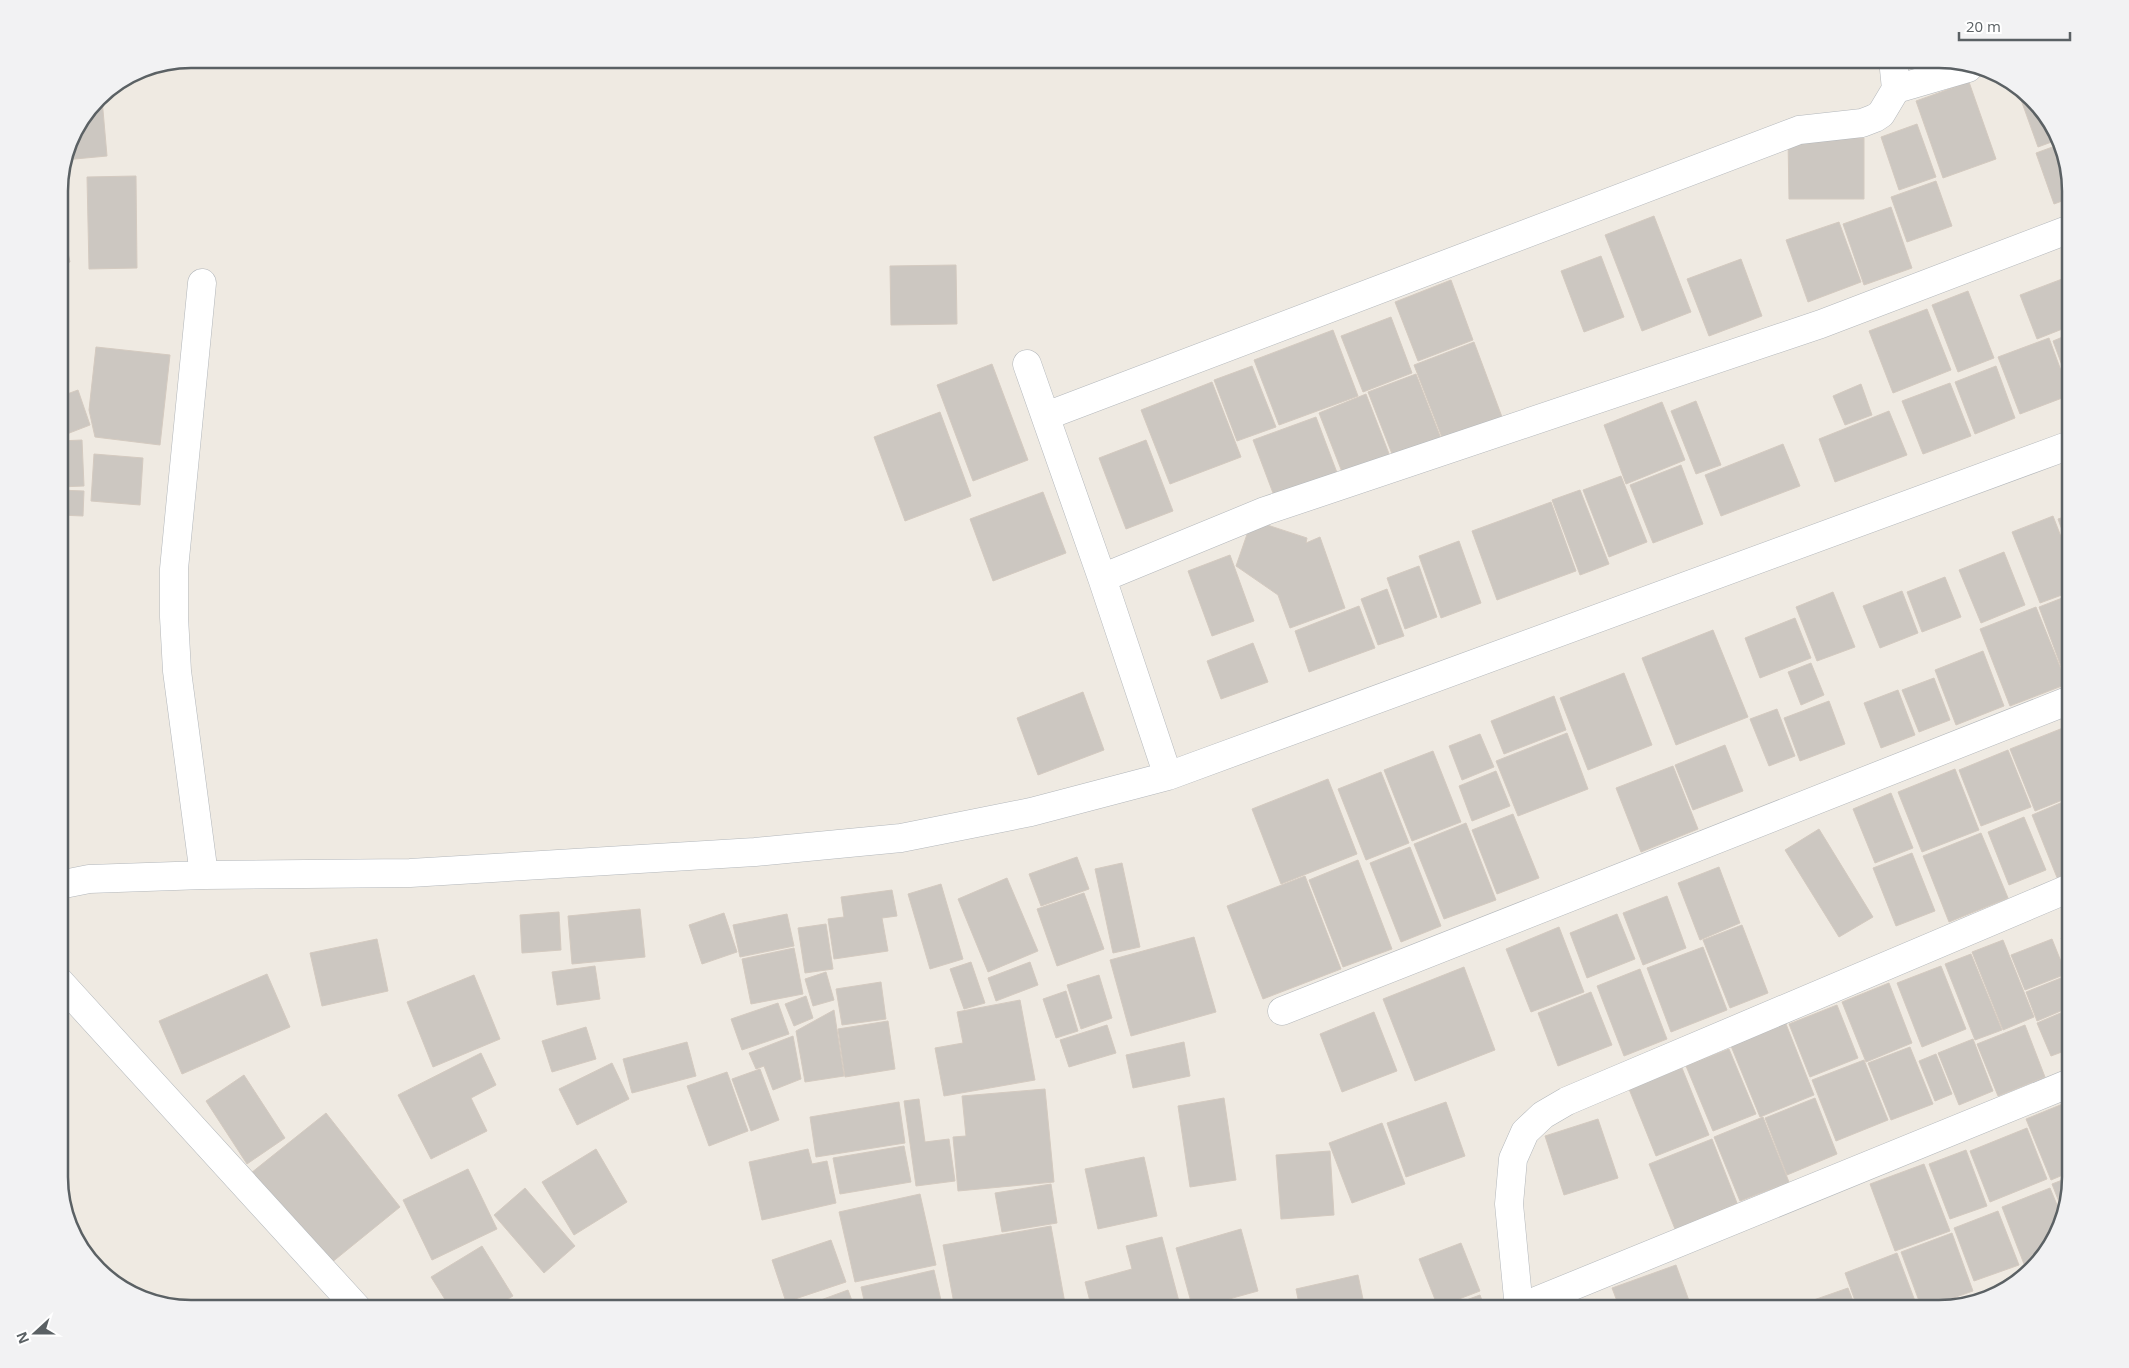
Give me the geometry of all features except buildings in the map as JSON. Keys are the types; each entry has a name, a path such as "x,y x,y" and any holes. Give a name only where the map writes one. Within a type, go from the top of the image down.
{"street":[{"path":"1046,416 1800,130 1862,123 1875,118 1885,109 1896,89 1894,67"},
{"path":"1896,89 1961,70"},
{"path":"1102,578 1265,511 1821,324 2062,232"},
{"path":"202,283 174,569 174,598 177,671 204,875"},
{"path":"1028,364 1168,776"},
{"path":"68,882 89,879 204,875 410,873 755,852 901,838 1030,812 1168,776 2062,448"},
{"path":"1282,1011 2062,703"},
{"path":"1518,1300 1509,1204 1513,1159 1525,1132 1543,1115 1567,1101 2062,891"},
{"path":"68,991 350,1300"},
{"path":"1541,1300 2062,1086"}]}
